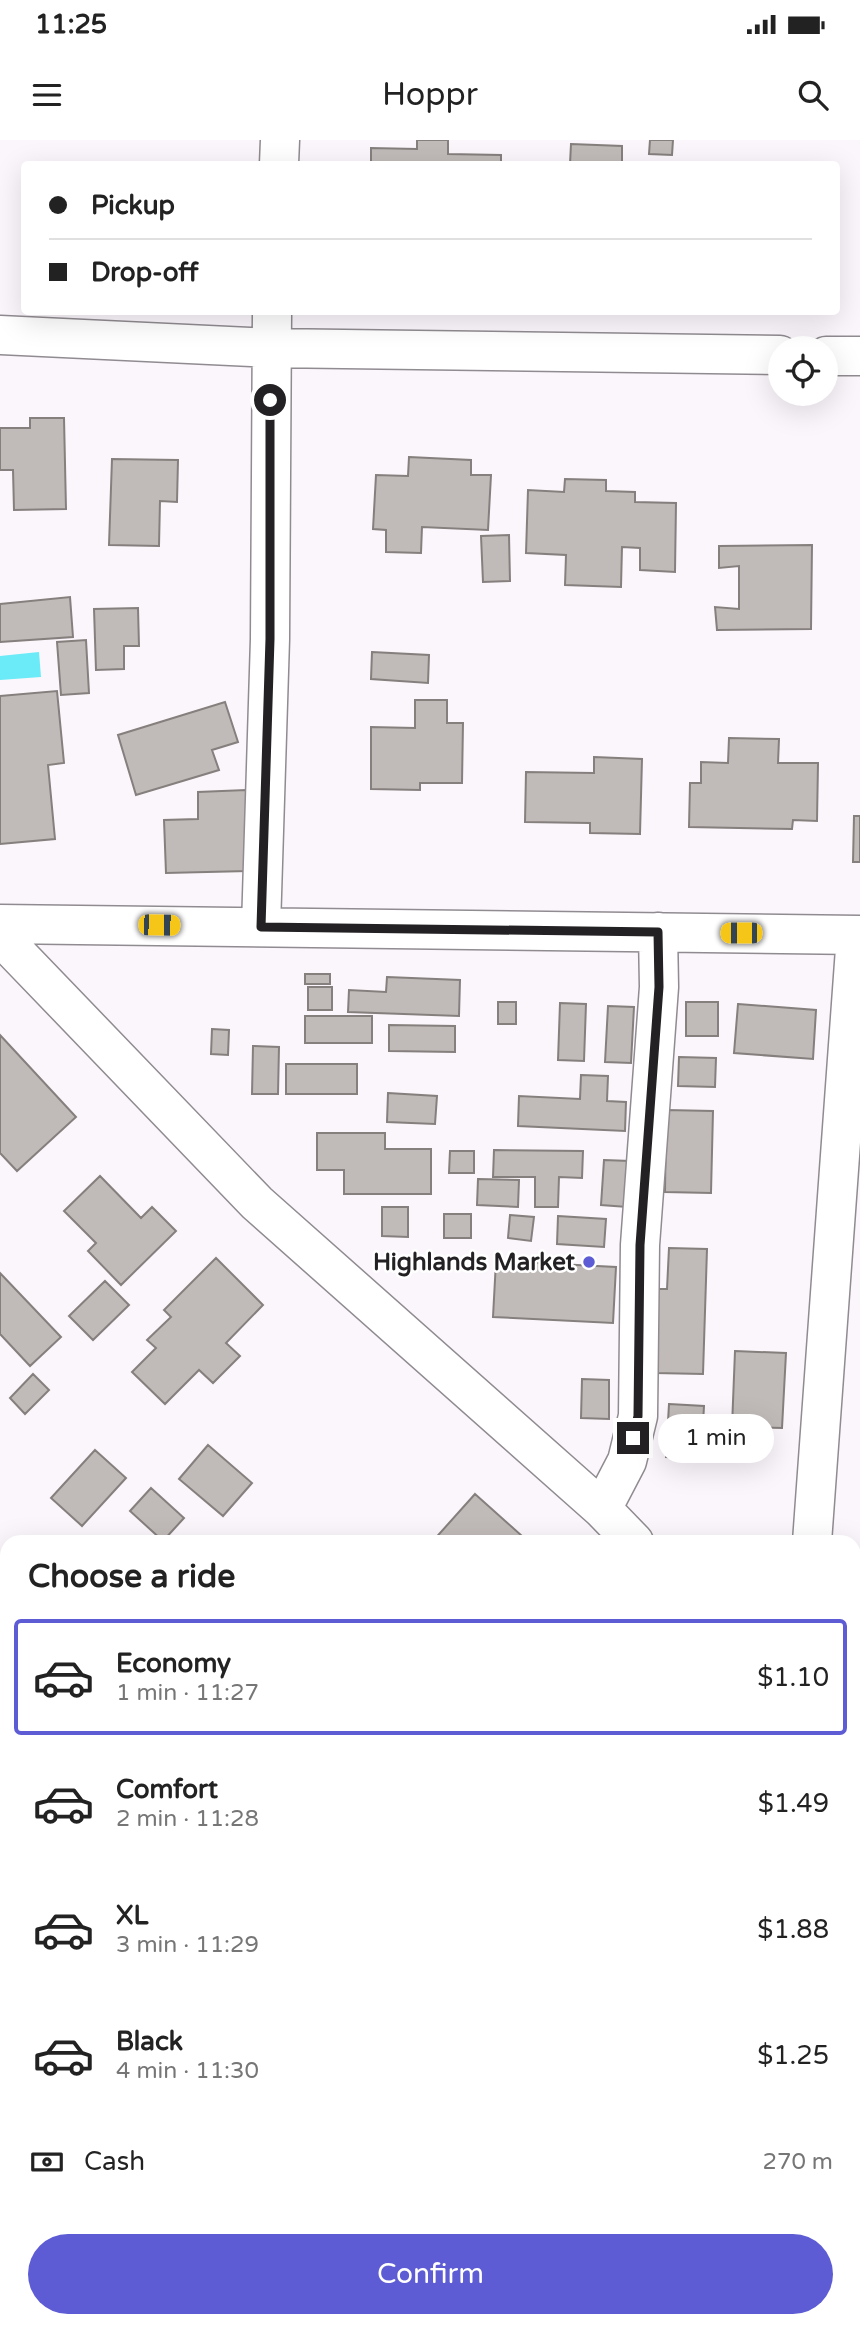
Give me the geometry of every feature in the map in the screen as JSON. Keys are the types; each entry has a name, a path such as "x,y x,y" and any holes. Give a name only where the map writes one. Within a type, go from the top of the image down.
{"street":[{"path":"279,161 280,140"},
{"path":"0,335 271,330 768,354"},
{"path":"261,927 270,639 271,330"},
{"path":"838,356 860,356"},
{"path":"0,924 858,935 812,1535"},
{"path":"602,1509 627,1461 638,1416 640,1245 659,987 658,932"},
{"path":"0,936 257,1203 602,1509 627,1535"}],"water":[{"path":"39,652 41,677 0,680 0,656"}],"building":[{"path":"417,140 448,140 448,154 501,155 501,161 371,161 371,148 417,149"},
{"path":"650,140 673,140 672,155 649,154"},
{"path":"571,144 622,146 622,161 570,161"},
{"path":"30,418 64,418 66,509 14,510 13,470 0,470 0,428 30,428"},
{"path":"409,457 471,460 471,475 491,475 488,530 422,527 421,553 386,552 386,530 373,529 376,475 408,476"},
{"path":"112,459 178,460 177,502 160,501 159,546 109,545"},
{"path":"565,479 606,480 606,491 635,492 635,502 676,503 675,572 640,570 640,548 622,547 621,587 565,585 566,555 526,553 528,490 564,492"},
{"path":"509,535 510,581 483,582 481,536"},
{"path":"812,545 811,629 717,630 715,607 739,609 739,566 719,568 719,546"},
{"path":"70,597 73,637 0,642 0,604"},
{"path":"138,608 139,646 124,646 124,669 96,670 94,609"},
{"path":"86,640 89,693 61,695 57,642"},
{"path":"372,652 429,655 428,683 371,679"},
{"path":"57,691 64,763 48,765 55,839 0,844 0,696"},
{"path":"415,700 447,700 447,723 463,723 462,783 420,783 420,790 371,789 371,727 415,728"},
{"path":"225,702 238,742 212,750 219,770 136,795 118,735"},
{"path":"729,738 779,739 778,763 818,763 817,821 793,820 792,829 689,827 690,783 701,783 701,762 728,763"},
{"path":"594,757 642,759 640,834 590,833 590,823 525,822 526,772 594,773"},
{"path":"246,790 248,871 166,873 164,820 198,819 198,792"},
{"path":"854,816 860,816 860,862 853,862"},
{"path":"305,974 330,974 330,984 305,984"},
{"path":"387,977 460,980 459,1016 348,1012 349,990 386,992"},
{"path":"308,987 332,987 332,1010 308,1010"},
{"path":"498,1002 516,1002 516,1024 498,1024"},
{"path":"686,1002 718,1002 718,1036 686,1036"},
{"path":"560,1003 586,1004 584,1061 558,1060"},
{"path":"738,1004 816,1010 813,1059 734,1053"},
{"path":"608,1006 634,1007 631,1063 605,1062"},
{"path":"305,1016 372,1016 372,1043 305,1043"},
{"path":"389,1025 455,1026 455,1052 389,1051"},
{"path":"212,1029 229,1030 228,1055 211,1054"},
{"path":"0,1035 76,1117 17,1171 0,1153"},
{"path":"253,1046 279,1047 278,1094 252,1094"},
{"path":"679,1057 716,1058 715,1087 678,1086"},
{"path":"286,1064 357,1064 357,1094 286,1094"},
{"path":"581,1075 608,1076 607,1101 626,1102 625,1131 518,1126 519,1096 580,1099"},
{"path":"388,1093 437,1096 435,1124 387,1122"},
{"path":"666,1110 713,1111 711,1193 665,1192"},
{"path":"317,1133 385,1133 385,1149 431,1149 431,1194 344,1194 344,1170 317,1170"},
{"path":"494,1150 583,1151 582,1178 559,1177 558,1207 535,1207 535,1177 493,1177"},
{"path":"450,1151 474,1151 474,1173 449,1173"},
{"path":"604,1160 630,1161 627,1207 601,1205"},
{"path":"100,1176 141,1218 152,1207 176,1231 121,1285 88,1251 96,1243 64,1211"},
{"path":"478,1179 519,1180 518,1207 477,1205"},
{"path":"382,1207 408,1207 408,1237 382,1236"},
{"path":"444,1214 471,1214 471,1238 444,1238"},
{"path":"510,1215 534,1217 531,1241 508,1238"},
{"path":"558,1216 606,1219 604,1247 557,1244"},
{"path":"669,1248 707,1249 703,1374 655,1373 658,1289 667,1289"},
{"path":"216,1258 263,1305 226,1343 240,1356 213,1383 199,1370 165,1404 132,1372 156,1348 147,1340 171,1317 164,1310"},
{"path":"496,1261 616,1267 613,1323 493,1317"},
{"path":"0,1273 61,1337 30,1366 0,1334"},
{"path":"105,1281 129,1305 93,1340 69,1316"},
{"path":"735,1351 786,1353 782,1428 732,1427"},
{"path":"33,1374 49,1390 25,1414 10,1398"},
{"path":"582,1379 609,1380 609,1419 581,1418"},
{"path":"669,1404 704,1406 701,1459 666,1457"},
{"path":"208,1445 252,1483 223,1516 179,1479"},
{"path":"95,1450 126,1478 82,1526 51,1498"},
{"path":"151,1488 184,1518 168,1535 156,1535 130,1511"},
{"path":"475,1494 521,1535 438,1535"}],"place":[{"name":"Highlands Market","path":"589,1262"}],"route":[{"path":"270,400 270,639 261,927 658,932 659,987 640,1245 638,1416 633,1438"}]}
